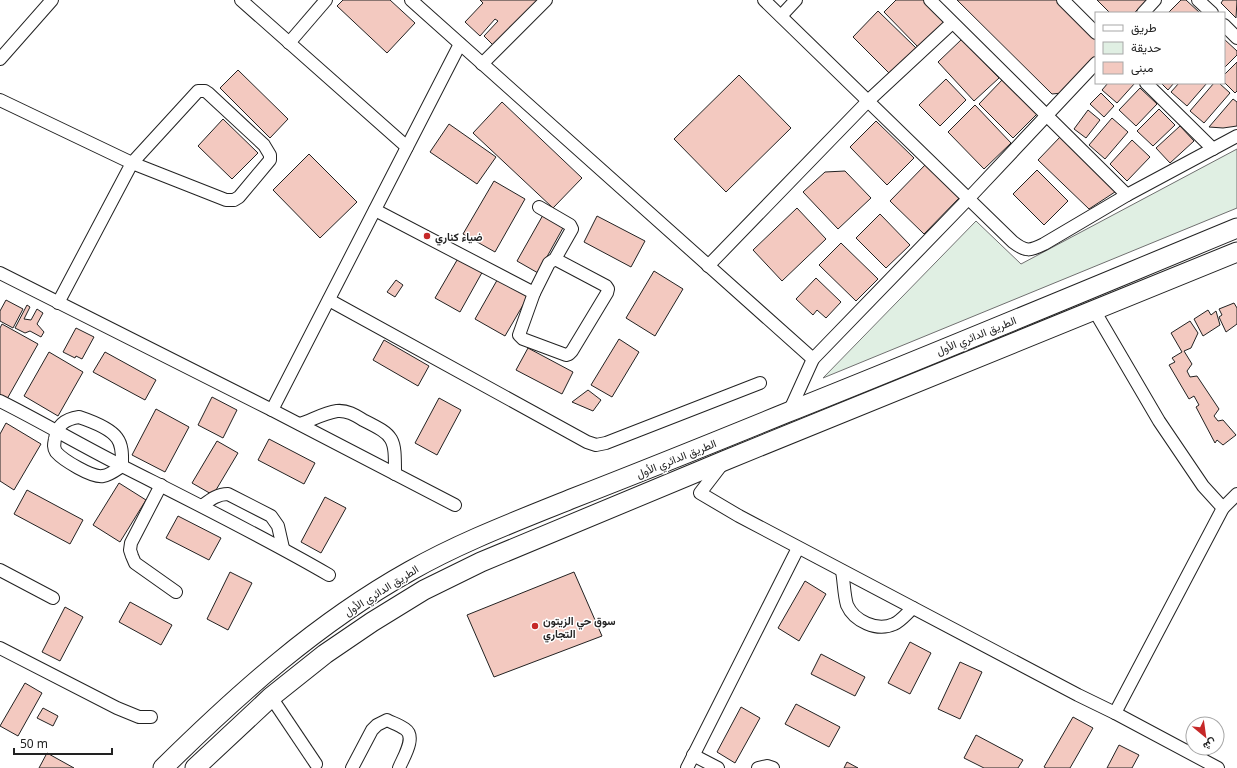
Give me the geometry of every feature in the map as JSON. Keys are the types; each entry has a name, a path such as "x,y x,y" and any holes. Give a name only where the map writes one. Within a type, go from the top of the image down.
{"main road":[{"name":"الطريق الدائري الأول","path":"163,768 234,700 304,641 356,604 410,571 470,541 527,517 790,412 1237,228"},
{"name":"الطريق الدائري الأول","path":"195,768 271,697 325,654 424,590 481,562 726,460 1237,252"}],"street":[{"path":"0,59 52,0"},
{"path":"241,0 407,147"},
{"path":"289,43 326,0"},
{"path":"411,0 813,359"},
{"path":"482,64 546,0"},
{"path":"764,0 1013,242 1022,249 1035,249 1127,195 1237,136"},
{"path":"781,16 796,0"},
{"path":"930,0 1127,195"},
{"path":"1063,0 1095,32"},
{"path":"1144,12 1155,0"},
{"path":"1198,0 1211,12"},
{"path":"708,266 868,101 952,23"},
{"path":"1225,26 1237,38"},
{"path":"272,410 460,44"},
{"path":"790,412 813,359 1048,116 1095,64"},
{"path":"1147,84 1212,149"},
{"path":"0,100 132,163 222,199 229,200 239,197 270,160 270,155 264,145 208,93 201,90 193,94 132,163 58,302"},
{"path":"539,207 572,227 572,229 556,259 549,263 534,292 519,333 523,339 566,355 570,354 608,289 606,286 556,259"},
{"path":"375,210 534,292"},
{"path":"0,273 300,424 455,505"},
{"path":"329,300 587,442 596,445 760,383"},
{"path":"1094,310 1159,421 1203,486 1223,508"},
{"path":"0,401 122,466 283,548 329,575"},
{"path":"300,424 329,413 346,411 384,430 391,438 395,449 395,474"},
{"path":"79,417 95,422 117,438 122,453 122,466 114,472 102,476 97,476 79,468 56,452 54,444 56,430 67,420 74,418 79,417"},
{"path":"726,460 700,493 734,514 798,548 1078,695 1116,713 1218,768"},
{"path":"161,485 131,543 130,550 135,563 176,592"},
{"path":"202,506 216,496 228,494 271,516 278,526 283,548"},
{"path":"1116,713 1223,508 1237,494"},
{"path":"687,768 798,548"},
{"path":"0,570 53,598"},
{"path":"842,571 847,603 857,618 867,624 875,626 889,626 895,624 913,608"},
{"path":"0,648 117,708 139,717 151,717"},
{"path":"271,697 318,767"},
{"path":"352,768 372,730 377,725 387,720 406,729 409,734 410,743 399,768"},
{"path":"693,755 718,768"},
{"path":"758,768 767,766 773,768"}],"green space":[{"path":"1237,149 1237,208 823,378 976,221 1021,264"}],"building":[{"path":"343,0 390,0 415,23 387,53 337,6"},
{"path":"480,0 540,0 495,47 484,36 498,21 495,19 480,36 465,22 483,3"},
{"path":"896,0 924,0 945,22 919,48 884,12"},
{"path":"957,0 1059,0 1095,36 1095,57 1062,93 1052,94"},
{"path":"1097,0 1147,0 1135,12 1109,12"},
{"path":"1181,0 1186,0 1199,12 1169,12"},
{"path":"1223,0 1237,0 1236,18 1221,3"},
{"path":"878,11 916,48 890,74 853,37"},
{"path":"962,39 999,78 974,101 938,62"},
{"path":"1225,40 1237,51 1237,55 1225,67"},
{"path":"1237,62 1237,91 1235,93 1225,83 1225,74"},
{"path":"238,70 288,119 270,138 220,88"},
{"path":"739,75 791,128 726,192 674,139"},
{"path":"946,79 966,100 940,126 919,105"},
{"path":"1003,79 1038,113 1013,138 979,104"},
{"path":"1107,84 1134,84 1117,103 1102,90"},
{"path":"1162,84 1173,84 1168,90"},
{"path":"1178,84 1206,84 1187,106 1171,92"},
{"path":"1213,84 1220,84 1230,93 1204,123 1190,111"},
{"path":"1140,88 1157,104 1136,126 1119,110"},
{"path":"1101,93 1114,106 1104,117 1090,104"},
{"path":"1233,99 1237,102 1237,126 1223,128 1209,127"},
{"path":"502,102 582,178 553,208 473,133"},
{"path":"975,105 1011,143 984,169 948,132"},
{"path":"1159,109 1175,125 1153,146 1137,131"},
{"path":"1088,110 1100,120 1086,138 1074,129"},
{"path":"1112,118 1128,132 1105,159 1089,145"},
{"path":"223,119 258,153 232,179 198,146"},
{"path":"876,121 914,158 887,185 850,147"},
{"path":"449,124 496,157 477,184 430,152"},
{"path":"1180,126 1194,141 1170,163 1156,148"},
{"path":"1061,136 1118,190 1089,209 1038,160"},
{"path":"1132,140 1150,157 1127,181 1110,164"},
{"path":"309,154 357,202 320,238 273,190"},
{"path":"927,163 961,196 924,234 890,201"},
{"path":"1037,170 1068,201 1044,225 1013,194"},
{"path":"845,171 871,198 838,229 803,192 825,172"},
{"path":"494,181 525,199 495,252 463,234"},
{"path":"797,208 826,239 782,281 753,250"},
{"path":"880,214 910,245 886,268 856,238"},
{"path":"543,215 564,226 538,273 517,261"},
{"path":"597,216 645,241 631,267 584,242"},
{"path":"841,243 878,279 856,301 819,265"},
{"path":"460,255 484,269 460,312 435,298"},
{"path":"654,271 683,289 655,336 626,318"},
{"path":"500,275 530,293 505,336 475,319"},
{"path":"816,278 841,302 826,318 817,310 813,315 796,299"},
{"path":"396,280 403,285 395,297 387,292"},
{"path":"6,300 23,309 13,328 0,321 0,311"},
{"path":"1234,303 1237,308 1237,324 1226,332 1219,317 1222,315 1219,309"},
{"path":"27,305 30,307 24,319 31,320 37,309 43,313 37,324 44,332 41,337 30,331 25,333 15,328"},
{"path":"1208,310 1211,315 1216,311 1220,325 1203,336 1194,319"},
{"path":"1190,321 1198,333 1191,348 1184,351 1192,364 1187,371 1190,377 1197,376 1219,409 1214,416 1218,421 1223,420 1236,435 1223,445 1217,440 1215,443 1196,407 1199,405 1194,396 1189,399 1169,365 1175,362 1172,358 1182,352 1171,333"},
{"path":"2,324 38,344 7,399 0,395 0,328"},
{"path":"76,328 94,337 82,359 76,356 75,358 63,352"},
{"path":"619,339 639,352 612,397 591,385"},
{"path":"384,340 429,366 418,386 373,360"},
{"path":"528,348 573,372 562,394 516,370"},
{"path":"49,352 83,372 58,416 24,396"},
{"path":"105,352 156,380 145,400 93,372"},
{"path":"588,390 601,400 593,411 572,402"},
{"path":"212,397 237,410 223,438 198,425"},
{"path":"439,398 461,410 437,455 415,443"},
{"path":"156,409 189,427 165,472 132,455"},
{"path":"6,423 41,444 14,490 0,481 0,434"},
{"path":"269,439 315,463 304,484 258,460"},
{"path":"217,441 238,453 213,495 192,483"},
{"path":"119,483 146,500 120,542 93,525"},
{"path":"27,490 83,520 70,544 14,514"},
{"path":"325,497 346,508 321,553 301,542"},
{"path":"178,516 221,538 209,560 166,538"},
{"path":"230,572 252,583 228,630 207,619"},
{"name":"سوق حي الزيتون التجاري","path":"574,572 602,636 494,677 467,615"},
{"path":"805,581 826,594 799,641 778,628"},
{"path":"130,602 172,625 161,645 119,622"},
{"path":"65,607 83,617 60,661 42,652"},
{"path":"910,642 931,653 910,694 888,683"},
{"path":"821,654 865,677 855,696 811,674"},
{"path":"960,662 982,672 960,719 938,709"},
{"path":"25,683 42,693 18,736 0,726"},
{"path":"796,704 840,727 829,747 785,724"},
{"path":"741,707 760,718 735,763 717,752"},
{"path":"43,708 58,716 53,726 37,718"},
{"path":"1073,717 1093,728 1070,768 1044,767"},
{"path":"976,735 1023,760 1018,768 984,768 964,758"},
{"path":"1119,745 1139,755 1132,768 1107,768"},
{"path":"47,753 74,768 39,768"},
{"path":"847,762 858,768 844,768"}],"place":[{"name":"ضياء كناري","path":"427,236"},
{"name":"سوق حي الزيتون التجاري","path":"535,626"}]}
